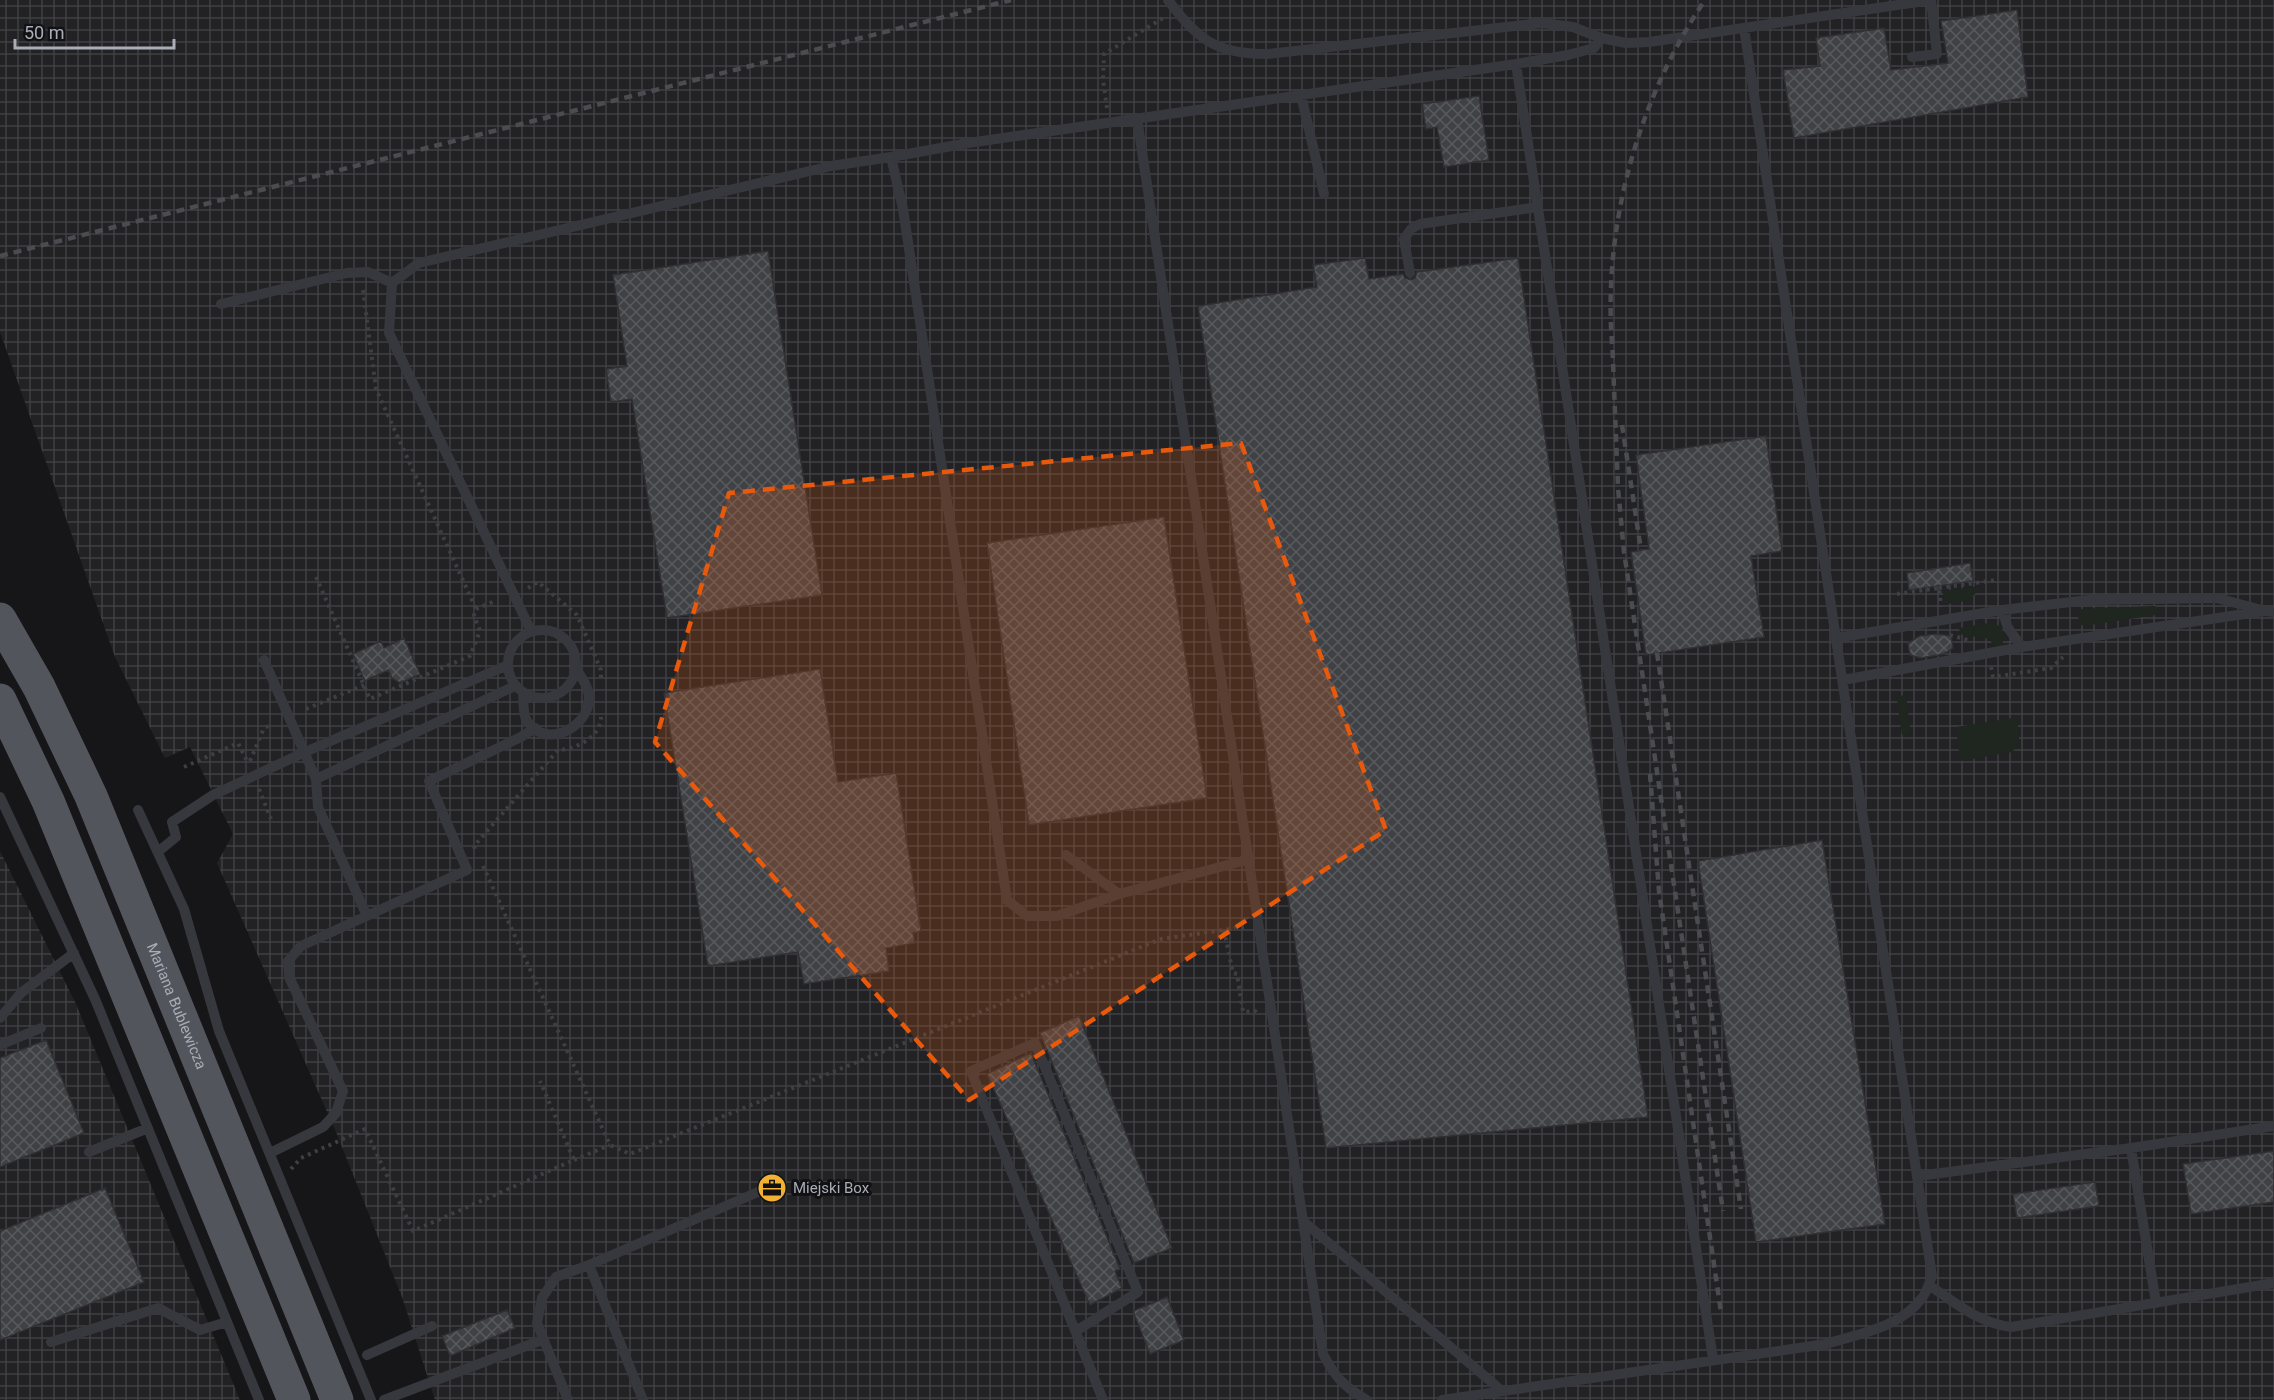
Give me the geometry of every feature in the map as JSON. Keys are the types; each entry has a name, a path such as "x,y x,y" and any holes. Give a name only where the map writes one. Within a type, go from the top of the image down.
{"main road":[{"name":"Mariana Bublewicza","path":"0,619 39,687 91,796 337,1400"},
{"path":"0,700 48,801 294,1400"}],"lane":[{"path":"1168,0 1195,32 1217,47 1242,54 1267,54 1542,23 1573,27 1601,38 1626,43 1649,42 1931,0 1937,54 1912,57"},
{"path":"1442,1400 1826,1344 1875,1330 1906,1313 1922,1298 1932,1276 1744,28"},
{"path":"392,283 419,263 831,166 968,143 1516,64 1594,48 1601,38"},
{"path":"1516,64 1713,1359"},
{"path":"1301,95 1324,194"},
{"path":"1137,118 1323,1354 1334,1375 1349,1389 1367,1400"},
{"path":"891,157 903,209 1007,900 1027,916 1057,916 1119,894 1250,859"},
{"path":"1410,273 1404,239 1411,229 1420,224 1538,207"},
{"path":"221,304 347,273 368,272 392,283"},
{"path":"392,283 389,333 531,631"},
{"path":"1836,638 2002,610 2089,600 2217,598 2270,612"},
{"path":"2002,610 2008,628 2022,647"},
{"path":"1843,680 2022,647 2270,612"},
{"path":"519,689 533,698 555,697 565,691 573,682 577,670 577,658 573,647 565,638 543,629 531,631 514,644 509,654 508,665 510,676 519,689 527,720 544,733 556,734 568,731 585,715 589,704 588,692 577,670"},
{"path":"264,660 316,779 318,807 367,916"},
{"path":"159,851 176,837 172,822 196,804 305,752 508,665"},
{"path":"316,779 519,689"},
{"path":"270,1153 323,1127 336,1113 343,1091 290,977 288,961 301,946 467,870 429,781 535,728"},
{"path":"0,797 95,999 259,1400"},
{"path":"138,810 184,909 219,1031 371,1400"},
{"path":"1066,855 1119,894"},
{"path":"0,1018 21,993 74,953"},
{"path":"0,1045 41,1028"},
{"path":"1076,1331 1138,1292 1035,1043 971,1071 1103,1400"},
{"path":"1918,1176 2131,1148 2274,1126"},
{"path":"89,1152 148,1128"},
{"path":"2131,1148 2156,1303"},
{"path":"568,1400 537,1323 542,1298 556,1277 758,1192"},
{"path":"1303,1221 1502,1391"},
{"path":"589,1265 643,1400"},
{"path":"1929,1285 1979,1319 1993,1325 2011,1327 2274,1282"},
{"path":"51,1342 158,1308 200,1330 227,1322"},
{"path":"367,1355 432,1326"},
{"path":"384,1400 542,1340"}],"path":[{"path":"1107,109 1103,80 1104,54 1161,20"},
{"path":"316,577 370,699 470,656 480,631 474,615 476,609 376,389 363,290"},
{"path":"1939,588 1997,580"},
{"path":"528,588 538,582 577,615 601,670 601,680"},
{"path":"476,609 495,601"},
{"path":"306,709 364,685"},
{"path":"601,712 601,722 585,743 566,750 558,750 474,846 610,1145 630,1154 1161,939 1248,926"},
{"path":"184,766 238,743 248,764 264,728 272,724"},
{"path":"258,788 271,819"},
{"path":"1224,930 1233,973 1238,974 1243,1012 1255,1011 1258,1018"},
{"path":"540,1081 574,1160"},
{"path":"291,1169 301,1158 365,1129 413,1232 610,1145"}],"highlighted area":[{"path":"1241,443 1386,830 969,1100 655,742 729,493"}],"shaded area":[{"path":"0,0 2274,0 2274,1400 435,1400 402,1297 336,1132 217,863 233,834 190,747 165,758 115,657 0,332"},
{"path":"1979,586 1974,595 1966,600 1946,604 1943,602 1943,591"},
{"path":"2155,606 2158,611 2156,615 2083,626 2079,623 2080,609"},
{"path":"1989,623 2000,626 2003,632 2003,641 1997,649 1989,639 1960,634 1959,628"},
{"path":"1906,695 1911,734 1902,735 1897,699 1899,696"},
{"path":"2013,718 2017,720 2019,737 2012,752 1960,761 1956,727"},
{"path":"0,851 76,1004 240,1400 0,1400"}],"building":[{"path":"2017,10 2028,97 1794,138 1783,70 1820,66 1816,38 1884,28 1891,70 1948,63 1941,21"},
{"path":"1479,96 1489,160 1444,167 1437,127 1426,129 1422,104"},
{"path":"768,251 822,595 667,618 632,399 611,402 606,369 627,366 613,275"},
{"path":"1365,258 1369,279 1403,274 1405,278 1411,280 1415,278 1417,272 1518,258 1648,1117 1326,1148 1198,306 1317,287 1313,265"},
{"path":"1766,436 1782,551 1751,556 1764,637 1646,655 1631,552 1649,549 1636,455"},
{"path":"1164,517 1207,798 1029,825 987,543"},
{"path":"1970,563 1973,581 1909,590 1907,573"},
{"path":"1936,634 1951,636 1953,648 1944,654 1921,658 1910,655 1908,643 1920,636"},
{"path":"404,638 420,674 400,683 392,678 388,670 365,681 353,654 381,641 384,648"},
{"path":"820,669 838,782 896,773 921,931 913,933 915,943 886,948 889,971 804,984 798,952 708,966 664,693"},
{"path":"1822,840 1885,1224 1756,1242 1698,861"},
{"path":"1079,1016 1172,1248 1134,1263 1040,1033"},
{"path":"46,1040 84,1133 0,1167 0,1058"},
{"path":"1031,1053 1120,1269 1115,1271 1122,1288 1090,1305 987,1074"},
{"path":"2274,1151 2274,1202 2191,1214 2183,1164"},
{"path":"2095,1182 2099,1206 2017,1218 2013,1194"},
{"path":"105,1188 144,1282 0,1340 0,1231"},
{"path":"1167,1297 1184,1340 1150,1354 1133,1311"},
{"path":"507,1310 515,1328 450,1356 442,1336"}],"railway":[{"path":"0,256 1011,0"},
{"path":"1612,344 1613,254 1630,164 1661,79 1681,38 1705,0"},
{"path":"1612,336 1618,488 1624,552 1723,1211"},
{"path":"1622,425 1641,550"},
{"path":"1657,653 1741,1209"},
{"path":"1650,774 1659,891 1721,1312"}],"place":[{"name":"Miejski Box","path":"772,1188"}]}
